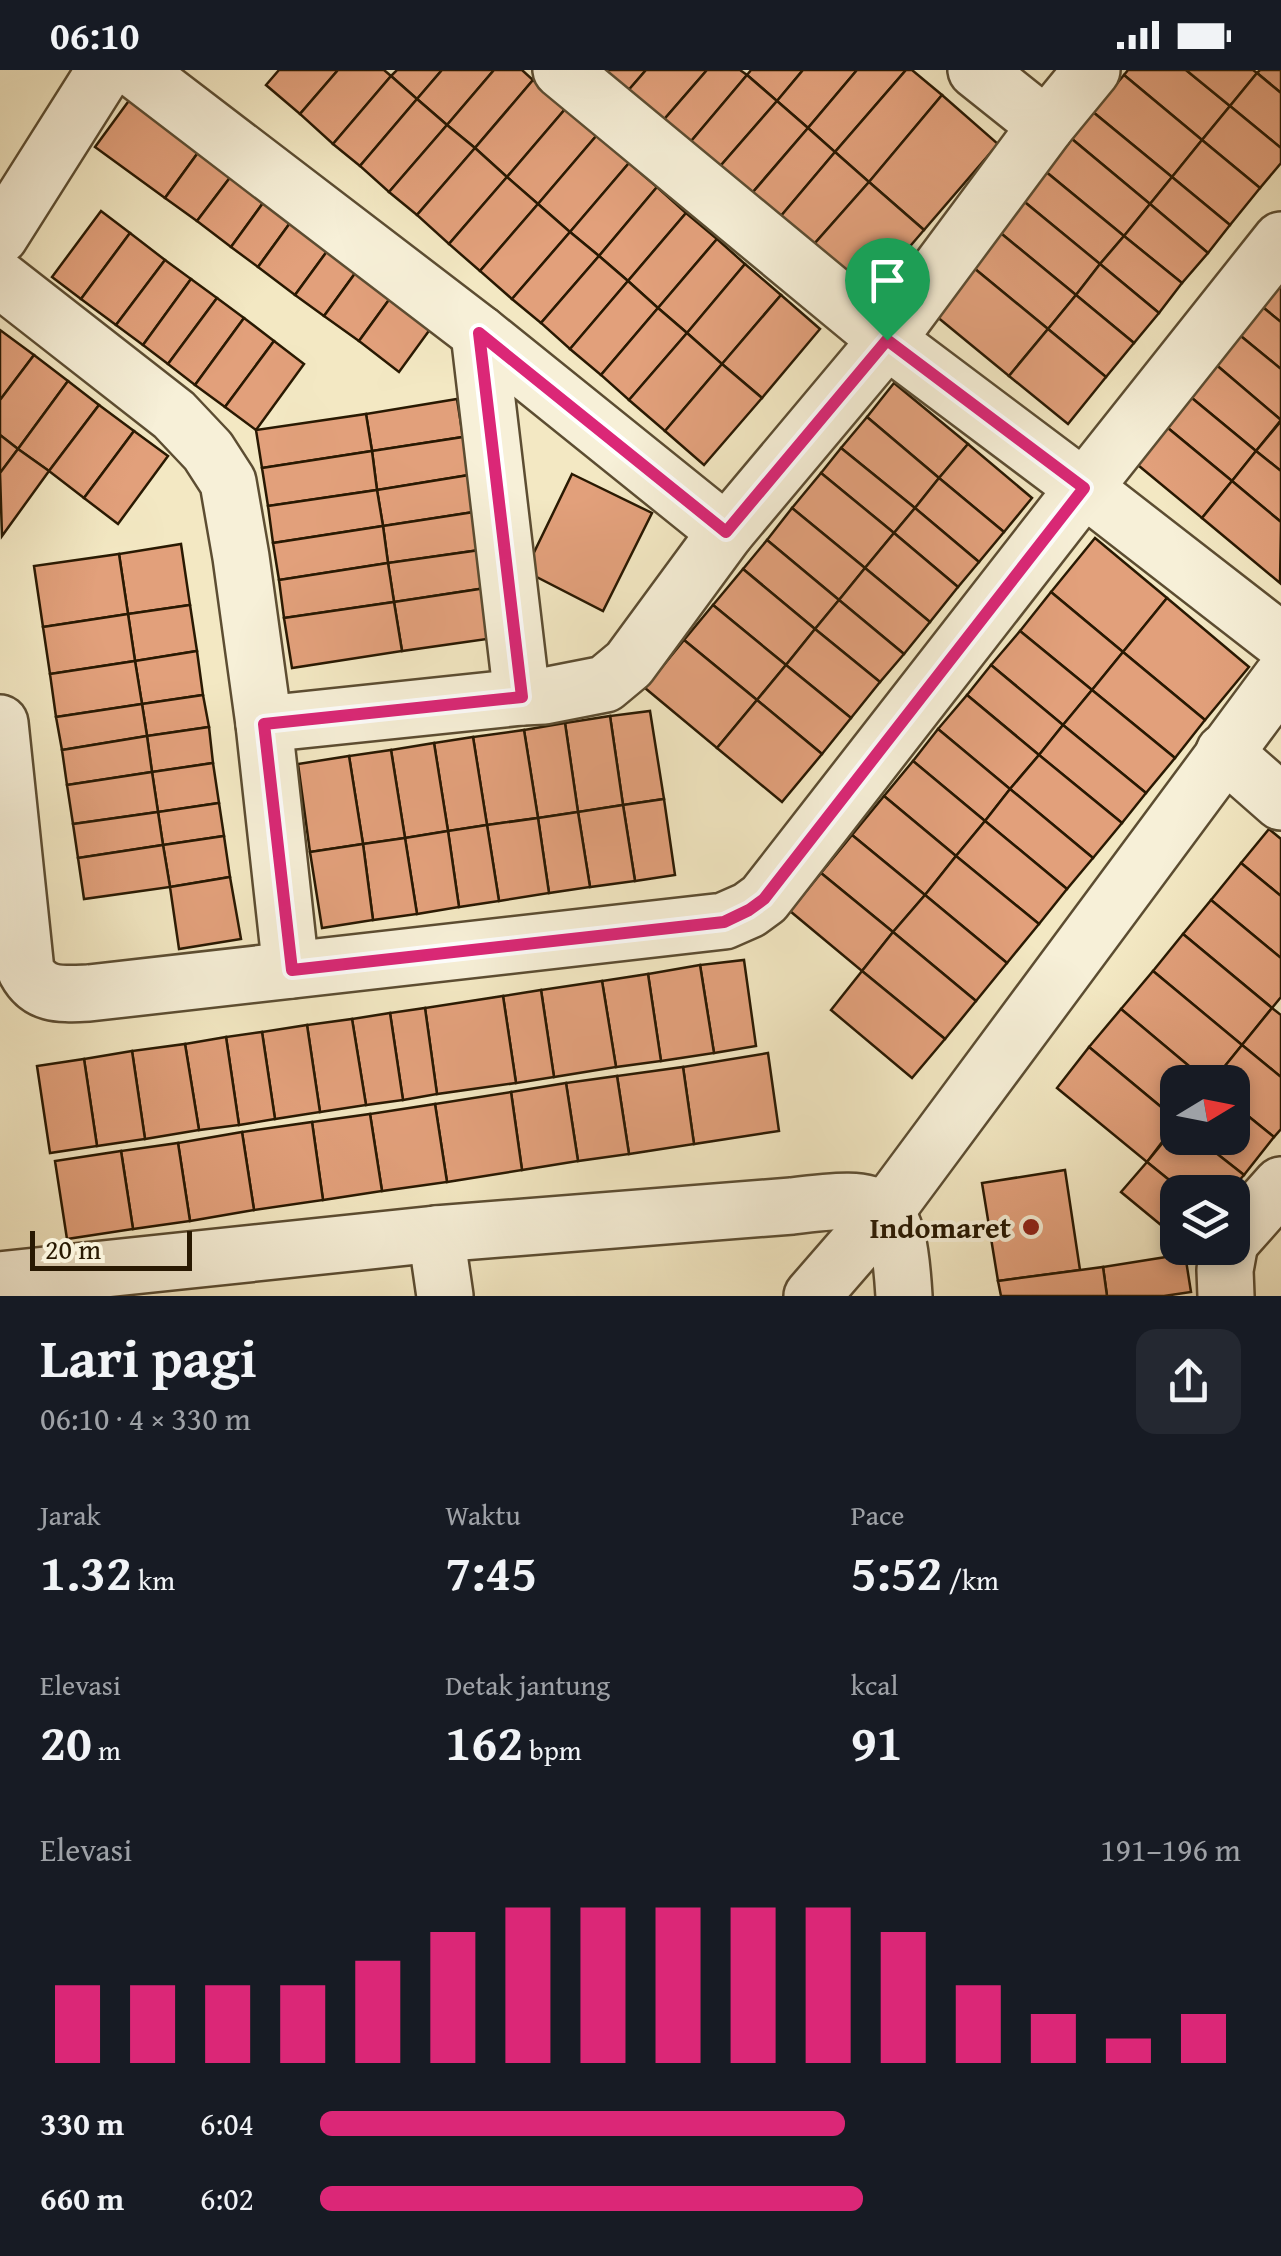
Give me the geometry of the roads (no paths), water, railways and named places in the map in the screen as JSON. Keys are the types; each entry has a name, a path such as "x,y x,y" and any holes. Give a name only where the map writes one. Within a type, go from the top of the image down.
{"street":[{"path":"0,236 104,70"},
{"path":"135,70 479,333 726,532"},
{"path":"561,70 887,340 1281,642"},
{"path":"976,70 1046,126"},
{"path":"264,724 544,696 604,684 629,664 726,532 887,340 1092,70"},
{"path":"0,722 26,971 31,981 54,994 724,922 764,899 1281,240"},
{"path":"0,279 174,415 208,451 228,482 264,724 292,970"},
{"path":"479,333 522,697"},
{"path":"812,1296 886,1212 1281,678"},
{"path":"1224,752 1281,802"},
{"path":"1250,1220 1281,1185"},
{"path":"0,1280 436,1234 844,1200 874,1204 886,1212 900,1243 904,1296"},
{"path":"436,1234 445,1296"},
{"path":"1226,1265 1226,1296"}],"place":[{"name":"Indomaret","path":"1031,1227"}]}
